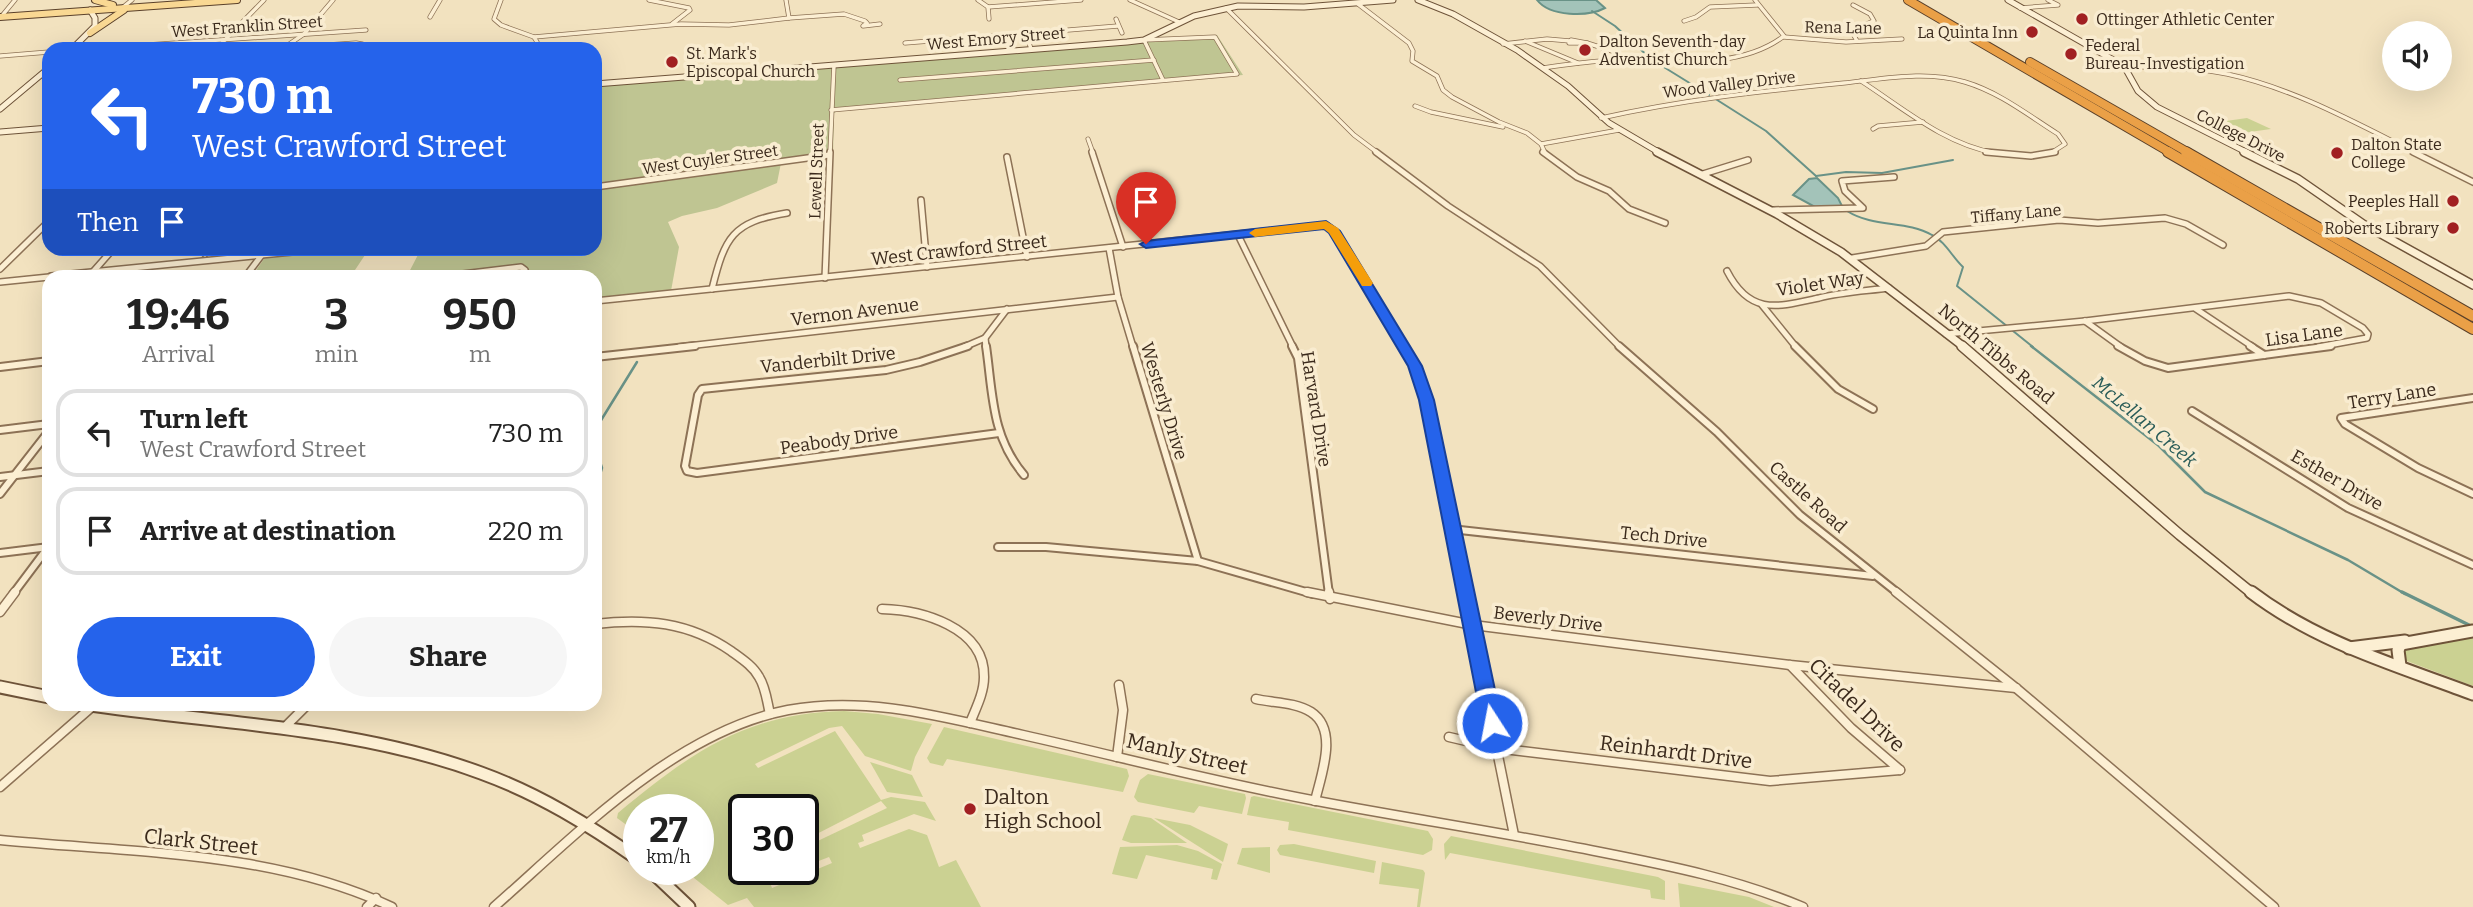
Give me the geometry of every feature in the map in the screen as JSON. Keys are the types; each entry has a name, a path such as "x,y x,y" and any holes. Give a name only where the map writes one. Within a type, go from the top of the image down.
{"highway":[{"path":"1908,0 2473,329"},
{"path":"1923,0 2473,316"}],"main road":[{"path":"89,0 90,10"},
{"path":"95,0 122,8"},
{"path":"1,17 122,8 131,4 237,0"},
{"path":"90,33 99,30 116,13 131,4"}],"street":[{"path":"1,17 15,0"},
{"path":"223,42 264,0"},
{"path":"292,42 304,34 333,0"},
{"path":"430,17 440,0"},
{"path":"502,0 494,19 501,25 534,37 670,25 729,25 844,13 865,21 867,23 863,26 880,24"},
{"path":"649,0 689,8"},
{"path":"786,0 789,18"},
{"path":"978,0 988,8 1081,0"},
{"path":"1130,0 1179,22"},
{"name":"West Emory Street","path":"602,83 1144,40 1179,22 1226,8 1251,5 1304,7 1393,0"},
{"name":"North Tibbs Road","path":"1418,0 1441,9 1543,68 1569,86 1601,118 1619,130 1773,210 1852,258 1946,334 2168,524 2246,587 2294,621 2347,648 2473,694"},
{"name":"College Drive","path":"2008,0 2124,66 2138,91 2157,107 2298,179 2363,224 2473,285"},
{"path":"2020,8 2058,5 2048,0"},
{"path":"670,25 690,10 694,2"},
{"path":"1543,68 1578,63 1737,56 1765,50 1778,44 1784,37 1781,29 1756,3 1710,7 1696,17 1684,21"},
{"path":"1358,4 1409,43 1413,51 1412,61 1437,76 1443,90 1512,128"},
{"path":"1853,5 1870,14 1874,21 1852,30 1857,41"},
{"path":"988,8 989,19"},
{"name":"Castle Road","path":"1226,8 1325,107 1390,164 1540,266 1620,346 1717,432 1800,515 2016,688 2274,907"},
{"path":"80,42 90,33 96,22 90,10"},
{"path":"1116,19 1122,33"},
{"path":"905,43 1118,26"},
{"name":"West Franklin Street","path":"185,42 366,30"},
{"path":"1026,33 1031,49"},
{"path":"534,37 537,42"},
{"path":"831,110 1237,74 1215,37 1144,40 1163,80"},
{"name":"Rena Lane","path":"1784,37 1857,41 1902,40"},
{"path":"1503,44 1557,38 1570,41 1579,39 1612,51 1625,61"},
{"path":"1525,41 1541,51 1565,54 1578,63"},
{"path":"0,56 42,53"},
{"path":"900,80 1154,60"},
{"name":"Lewell Street","path":"825,278 834,65"},
{"path":"2124,66 2208,71 2241,78 2323,110 2473,182"},
{"path":"0,109 42,74"},
{"name":"Wood Valley Drive","path":"1601,118 1716,96 1861,81 1921,76 1964,82 1987,92 2058,134 2065,144 2059,151 2038,155 1982,153 1957,143 1861,81"},
{"path":"1415,106 1527,132 1541,144 1542,151 1577,177 1609,191 1629,209 1665,223"},
{"path":"1873,129 1924,122"},
{"path":"0,132 42,129"},
{"path":"1541,144 1619,130"},
{"path":"1088,139 1123,247"},
{"name":"West Cuyler Street","path":"602,186 829,155"},
{"path":"1007,157 1027,257"},
{"path":"1703,174 1748,160"},
{"path":"1773,210 1863,208 1845,191 1842,181 1894,177"},
{"path":"921,200 927,267"},
{"path":"712,289 720,257 730,234 749,220 787,214"},
{"name":"Tiffany Lane","path":"1852,258 1926,246 1944,232 2059,220 2098,223 2165,218 2186,224 2223,245"},
{"name":"West Crawford Street","path":"602,300 1326,225 1334,231 1415,366 1426,400 1451,529"},
{"path":"0,270 42,229"},
{"name":"Harvard Drive","path":"1238,234 1298,358 1330,599"},
{"name":"Westerly Drive","path":"1109,248 1118,297 1198,561"},
{"path":"95,270 107,256"},
{"path":"129,270 261,256"},
{"path":"250,270 261,256"},
{"path":"496,270 521,267 525,270"},
{"name":"Violet Way","path":"1727,271 1738,289 1762,305 1798,304 1812,302 1816,298 1891,288"},
{"path":"0,282 42,278"},
{"name":"Vernon Avenue","path":"602,355 1118,297"},
{"name":"Lisa Lane","path":"1946,334 2299,297 2334,310 2368,334 2367,338 2357,342 2178,367 2155,366 2136,357 2084,320"},
{"path":"1762,305 1782,332 1838,387 1850,398 1873,409"},
{"path":"1007,309 985,338 999,433 1008,456 1024,475"},
{"path":"2195,309 2264,355"},
{"name":"Vanderbilt Drive","path":"685,466 698,395 702,389 863,373 958,352 985,338"},
{"path":"0,367 42,362"},
{"name":"Terry Lane","path":"2473,398 2341,418 2345,424 2418,468 2473,494"},
{"name":"Esther Drive","path":"2192,411 2348,508 2473,565"},
{"path":"0,430 42,425"},
{"name":"Peabody Drive","path":"685,466 687,471 696,473 999,433"},
{"path":"0,494 42,440"},
{"path":"0,477 42,472"},
{"path":"1451,529 1473,625 1514,835"},
{"name":"Tech Drive","path":"1451,529 1875,576"},
{"name":"Beverly Drive","path":"998,547 1074,549 1198,561 1330,599 1473,625 1790,665 2016,688"},
{"path":"0,553 42,548"},
{"path":"0,612 42,556"},
{"path":"882,608 902,609 938,620 952,627 975,647 982,660 984,685 970,723"},
{"path":"602,623 646,619 674,623 710,638 740,657 760,678 770,714"},
{"path":"2347,648 2473,631"},
{"path":"2400,666 2398,650 2401,644 2410,641"},
{"name":"Citadel Drive","path":"1790,665 1851,728 1900,770"},
{"path":"1117,757 1124,710 1119,685"},
{"path":"0,687 42,696"},
{"path":"1256,699 1311,713 1324,727 1326,743 1315,801"},
{"name":"Manly Street","path":"494,907 589,826 681,754 723,730 770,714 816,705 890,707 1315,801 1514,835 1706,873 1764,891 1803,907"},
{"path":"0,787 83,711"},
{"path":"145,711 386,744 443,759 532,792 623,849"},
{"path":"284,729 301,711"},
{"name":"Reinhardt Drive","path":"1449,737 1496,748 1770,781 1900,770"},
{"name":"Clark Street","path":"0,840 213,859 270,867 304,874 376,898 392,907"},
{"path":"666,885 689,907"},
{"path":"367,907 376,898"}],"green space":[{"path":"1217,35 1243,75 840,110 834,113 833,155 781,163 777,183 717,208 668,222 679,247 671,291 602,298 602,270 526,270 526,266 518,266 486,270 410,270 417,256 602,256 602,84"},
{"path":"2247,118 2271,129 2228,135 2205,124"},
{"path":"266,256 364,256 355,270 256,270"},
{"path":"2473,636 2473,686 2399,658 2391,650"},
{"path":"844,711 932,724 911,771 865,756 842,726 829,728 755,764 758,768 835,731 881,800 891,797 925,802 936,821 914,814 862,835 864,841 858,843 860,848 909,829 927,835 939,867 956,860 981,907 754,907 747,898 728,905 703,885 714,885 714,794 640,794 721,740 777,719 809,713"},
{"path":"944,727 1127,769 1129,776 1123,792 947,759 943,766 930,763 927,758"},
{"path":"870,762 912,775 923,797 887,792"},
{"path":"1148,774 1245,794 1242,814 1199,806 1194,813 1138,802 1134,797 1140,780"},
{"path":"1251,797 1428,831 1433,839 1432,850 1423,855 1288,830 1289,822 1247,815"},
{"path":"623,809 623,822 617,818"},
{"path":"1131,816 1151,818 1187,843 1131,843 1122,840"},
{"path":"1154,818 1190,825 1228,844 1223,862"},
{"path":"1451,836 1658,877 1665,881 1665,900 1651,898 1650,890 1450,853 1445,860 1444,844"},
{"path":"1294,844 1376,861 1374,873 1280,855 1277,850 1280,845"},
{"path":"1177,845 1198,851 1222,864 1217,880 1211,879 1213,869 1146,855 1137,879 1112,874 1120,847"},
{"path":"1270,847 1270,873 1237,864 1242,848"},
{"path":"1382,862 1423,870 1425,873 1420,907 1417,907 1419,889 1379,884"},
{"path":"1678,883 1749,897 1774,907 1680,907"}],"water":[{"path":"1537,0 1596,0 1605,8 1589,13 1570,14 1551,10"},
{"path":"1817,178 1838,198 1842,206 1815,207 1793,195 1809,179"}],"waterway":[{"name":"McLellan Creek","path":"1592,11 1615,26 1651,59"},
{"name":"McLellan Creek","path":"1654,61 1709,95"},
{"path":"1714,98 1766,131 1816,176 1846,172 1882,173 1953,160"},
{"name":"McLellan Creek","path":"1847,211 1868,220 1912,227 1937,238 1963,267 1957,286 2033,347"},
{"name":"McLellan Creek","path":"2031,346 2159,446 2205,492 2348,560 2405,594"},
{"path":"602,419 637,362"},
{"name":"McLellan Creek","path":"2402,592 2471,626"}],"slow traffic":[{"path":"1255,233 1326,225 1334,231 1366,283"}],"place":[{"name":"Ottinger Athletic Center","path":"2082,19"},
{"name":"La Quinta Inn","path":"2032,32"},
{"name":"Dalton Seventh-day Adventist Church","path":"1585,50"},
{"name":"Federal Bureau-Investigation","path":"2071,54"},
{"name":"St. Mark's Episcopal Church","path":"672,62"},
{"name":"Dalton State College","path":"2337,153"},
{"name":"Peeples Hall","path":"2453,201"},
{"name":"Roberts Library","path":"2453,228"},
{"name":"Dalton High School","path":"970,809"}],"route":[{"path":"1146,244 1326,225 1334,231 1415,366 1426,400 1492,723"}]}
